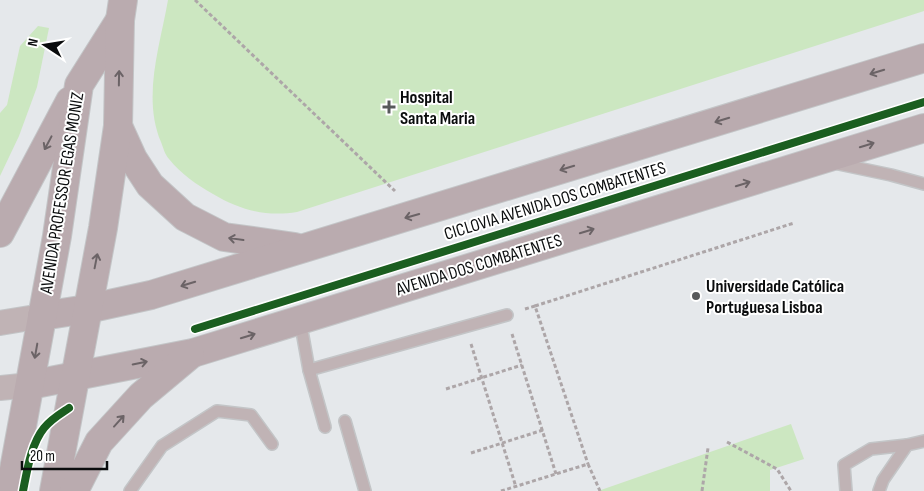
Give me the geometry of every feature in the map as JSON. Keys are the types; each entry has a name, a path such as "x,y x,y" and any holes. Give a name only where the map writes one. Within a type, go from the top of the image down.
{"main road":[{"name":"AVENIDA PROFESSOR EGAS MONIZ","path":"10,491 56,236 80,85 122,10"},
{"name":"AVENIDA PROFESSOR EGAS MONIZ","path":"54,491 102,228 118,126 122,10"},
{"path":"42,316 87,309 151,295 924,58"},
{"path":"0,233 80,85"},
{"path":"118,126 133,159 150,185 185,216 224,237 301,248"},
{"name":"AVENIDA DOS COMBATENTES","path":"30,385 193,354 924,128"},
{"path":"74,491 99,442 141,396 193,354"}],"street":[{"path":"0,323 42,316"},
{"path":"0,388 30,385"}],"lane":[{"path":"820,160 924,184"},
{"path":"308,370 506,315"},
{"path":"300,320 308,370 325,427"},
{"path":"130,491 162,446 217,411 251,415 272,444"},
{"path":"344,421 365,491"},
{"path":"846,491 844,465 871,449 924,441"},
{"path":"879,491 907,445"}],"path":[{"path":"195,0 418,214"},
{"path":"556,474 506,315 794,223"},
{"path":"535,306 588,464 600,491"},
{"path":"465,327 516,487"},
{"path":"446,389 522,364"},
{"path":"471,453 542,430"},
{"path":"727,442 777,469 791,491"},
{"path":"702,491 708,448"},
{"path":"501,491 588,464"}],"green space":[{"name":"Hospital Santa Maria","path":"168,0 924,0 924,11 297,212 275,214 254,211 223,200 190,179 179,170 165,153 156,125 153,89 157,53"},
{"path":"38,26 49,28 37,87 19,136 0,176 0,113 7,105 20,46"},
{"path":"791,424 804,459 770,470 770,491 598,491"}],"cycle path":[{"name":"CICLOVIA AVENIDA DOS COMBATENTES","path":"195,329 924,102"},
{"path":"23,491 30,458 40,434 50,422 69,408"}],"place":[{"name":"Hospital Santa Maria","path":"389,107"},
{"name":"Universidade Católica Portuguesa Lisboa","path":"696,296"}]}
